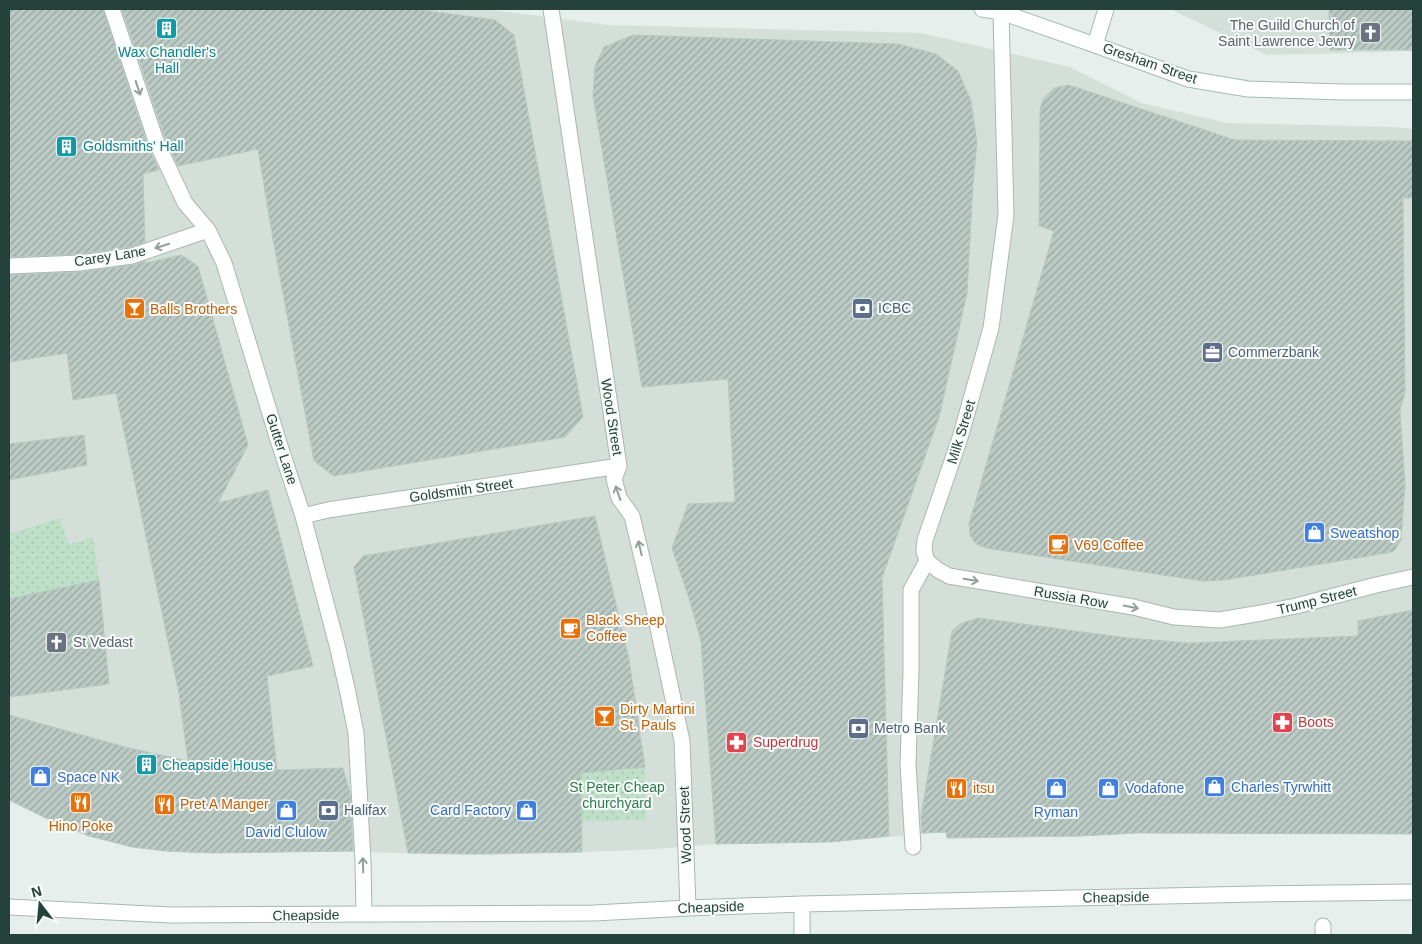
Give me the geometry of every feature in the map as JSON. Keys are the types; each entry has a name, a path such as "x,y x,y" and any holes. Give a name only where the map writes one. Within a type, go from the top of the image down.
{"street":[{"name":"Gutter Lane","path":"112,9 156,141 185,203 208,230 224,263 303,516 337,645 356,733 364,914"},
{"name":"Wood Street","path":"552,9 619,466 614,478 619,498 632,516 682,741 688,908"},
{"name":"Gresham Street","path":"982,9 1001,12 1188,79 1248,89 1413,92"},
{"path":"1095,45 1106,9"},
{"name":"Milk Street","path":"927,561 924,551 925,540 960,438 991,328 1006,215 1001,12"},
{"name":"Carey Lane","path":"9,266 80,262 132,256 208,230"},
{"name":"Goldsmith Street","path":"303,516 328,510 619,466"},
{"path":"913,847 908,764 911,590 927,561"},
{"name":"Russia Row","path":"927,561 949,576 1133,607 1174,617 1220,620"},
{"name":"Trump Street","path":"1220,620 1296,606 1413,577"},
{"name":"Cheapside","path":"9,907 171,915 286,916 594,913 802,904 1413,892"},
{"path":"802,904 802,935"}],"shaded area":[{"path":"9,9 485,9 608,25 921,33 1070,67 1141,103 1227,123 1413,129 1413,834 1138,833 1081,836 947,838 946,832 831,842 716,844 643,850 482,855 318,851 170,852 132,847 89,836 54,822 9,800"},
{"path":"1170,9 1413,9 1413,51 1267,55"}],"green space":[{"path":"60,518 69,544 93,537 99,580 9,599 9,534"},
{"name":"St Peter Cheap churchyard","path":"645,767 646,820 582,822 581,773"}],"building":[{"name":"Goldsmiths' Hall","path":"9,9 103,9 147,144 159,170 143,174 145,242 130,247 79,254 9,257"},
{"path":"122,9 414,9 495,20 514,35 583,417 565,437 334,476 314,461 258,149 178,166 165,138"},
{"name":"The Guild Church of Saint Lawrence Jewry","path":"1329,9 1413,9 1413,50 1330,50"},
{"path":"633,35 898,44 936,54 958,71 971,101 977,142 967,293 939,417 882,578 889,836 831,842 716,844 701,641 672,548 688,504 735,502 728,379 642,387 593,96 595,66 604,47"},
{"name":"Commerzbank","path":"1069,85 1235,140 1413,141 1413,198 1403,198 1405,393 1400,410 1405,484 1401,540 1394,551 1225,580 1202,581 986,548 976,544 970,535 969,524 1054,231 1039,226 1040,110 1043,99 1054,88"},
{"path":"181,255 198,266 248,445 218,503 268,490 313,666 267,676 277,770 343,768 350,793 353,851 212,853 165,851 132,847 89,836 54,822 9,800 9,715 129,748 188,761 179,694 116,393 73,400 67,353 9,362 9,275 81,272 133,265 146,261 146,263"},
{"path":"84,435 87,465 9,480 9,444"},
{"path":"595,516 629,659 645,767 581,773 582,852 408,853 354,567 363,556"},
{"name":"St Vedast","path":"99,580 109,684 9,697 9,599"},
{"path":"1413,610 1413,834 1138,833 1081,836 947,838 946,832 922,833 921,816 952,631 960,624 978,618 1128,638 1189,643 1358,636 1358,621"}],"place":[{"name":"Wax Chandler's Hall","path":"167,29"},
{"name":"The Guild Church of Saint Lawrence Jewry","path":"1371,33"},
{"name":"Goldsmiths' Hall","path":"67,146"},
{"name":"ICBC","path":"862,308"},
{"name":"Balls Brothers","path":"134,309"},
{"name":"Commerzbank","path":"1212,352"},
{"name":"Sweatshop","path":"1314,533"},
{"name":"V69 Coffee","path":"1058,545"},
{"name":"Black Sheep Coffee","path":"570,628"},
{"name":"St Vedast","path":"57,642"},
{"name":"Dirty Martini St. Pauls","path":"604,717"},
{"name":"Boots","path":"1282,722"},
{"name":"Metro Bank","path":"858,728"},
{"name":"Superdrug","path":"737,742"},
{"name":"Cheapside House","path":"146,765"},
{"name":"Space NK","path":"41,777"},
{"name":"Charles Tyrwhitt","path":"1215,787"},
{"name":"itsu","path":"957,788"},
{"name":"Vodafone","path":"1109,788"},
{"name":"Ryman","path":"1056,789"},
{"name":"Hino Poke","path":"81,803"},
{"name":"Pret A Manger","path":"164,804"},
{"name":"David Clulow","path":"286,810"},
{"name":"Halifax","path":"328,810"},
{"name":"Card Factory","path":"527,810"}]}
